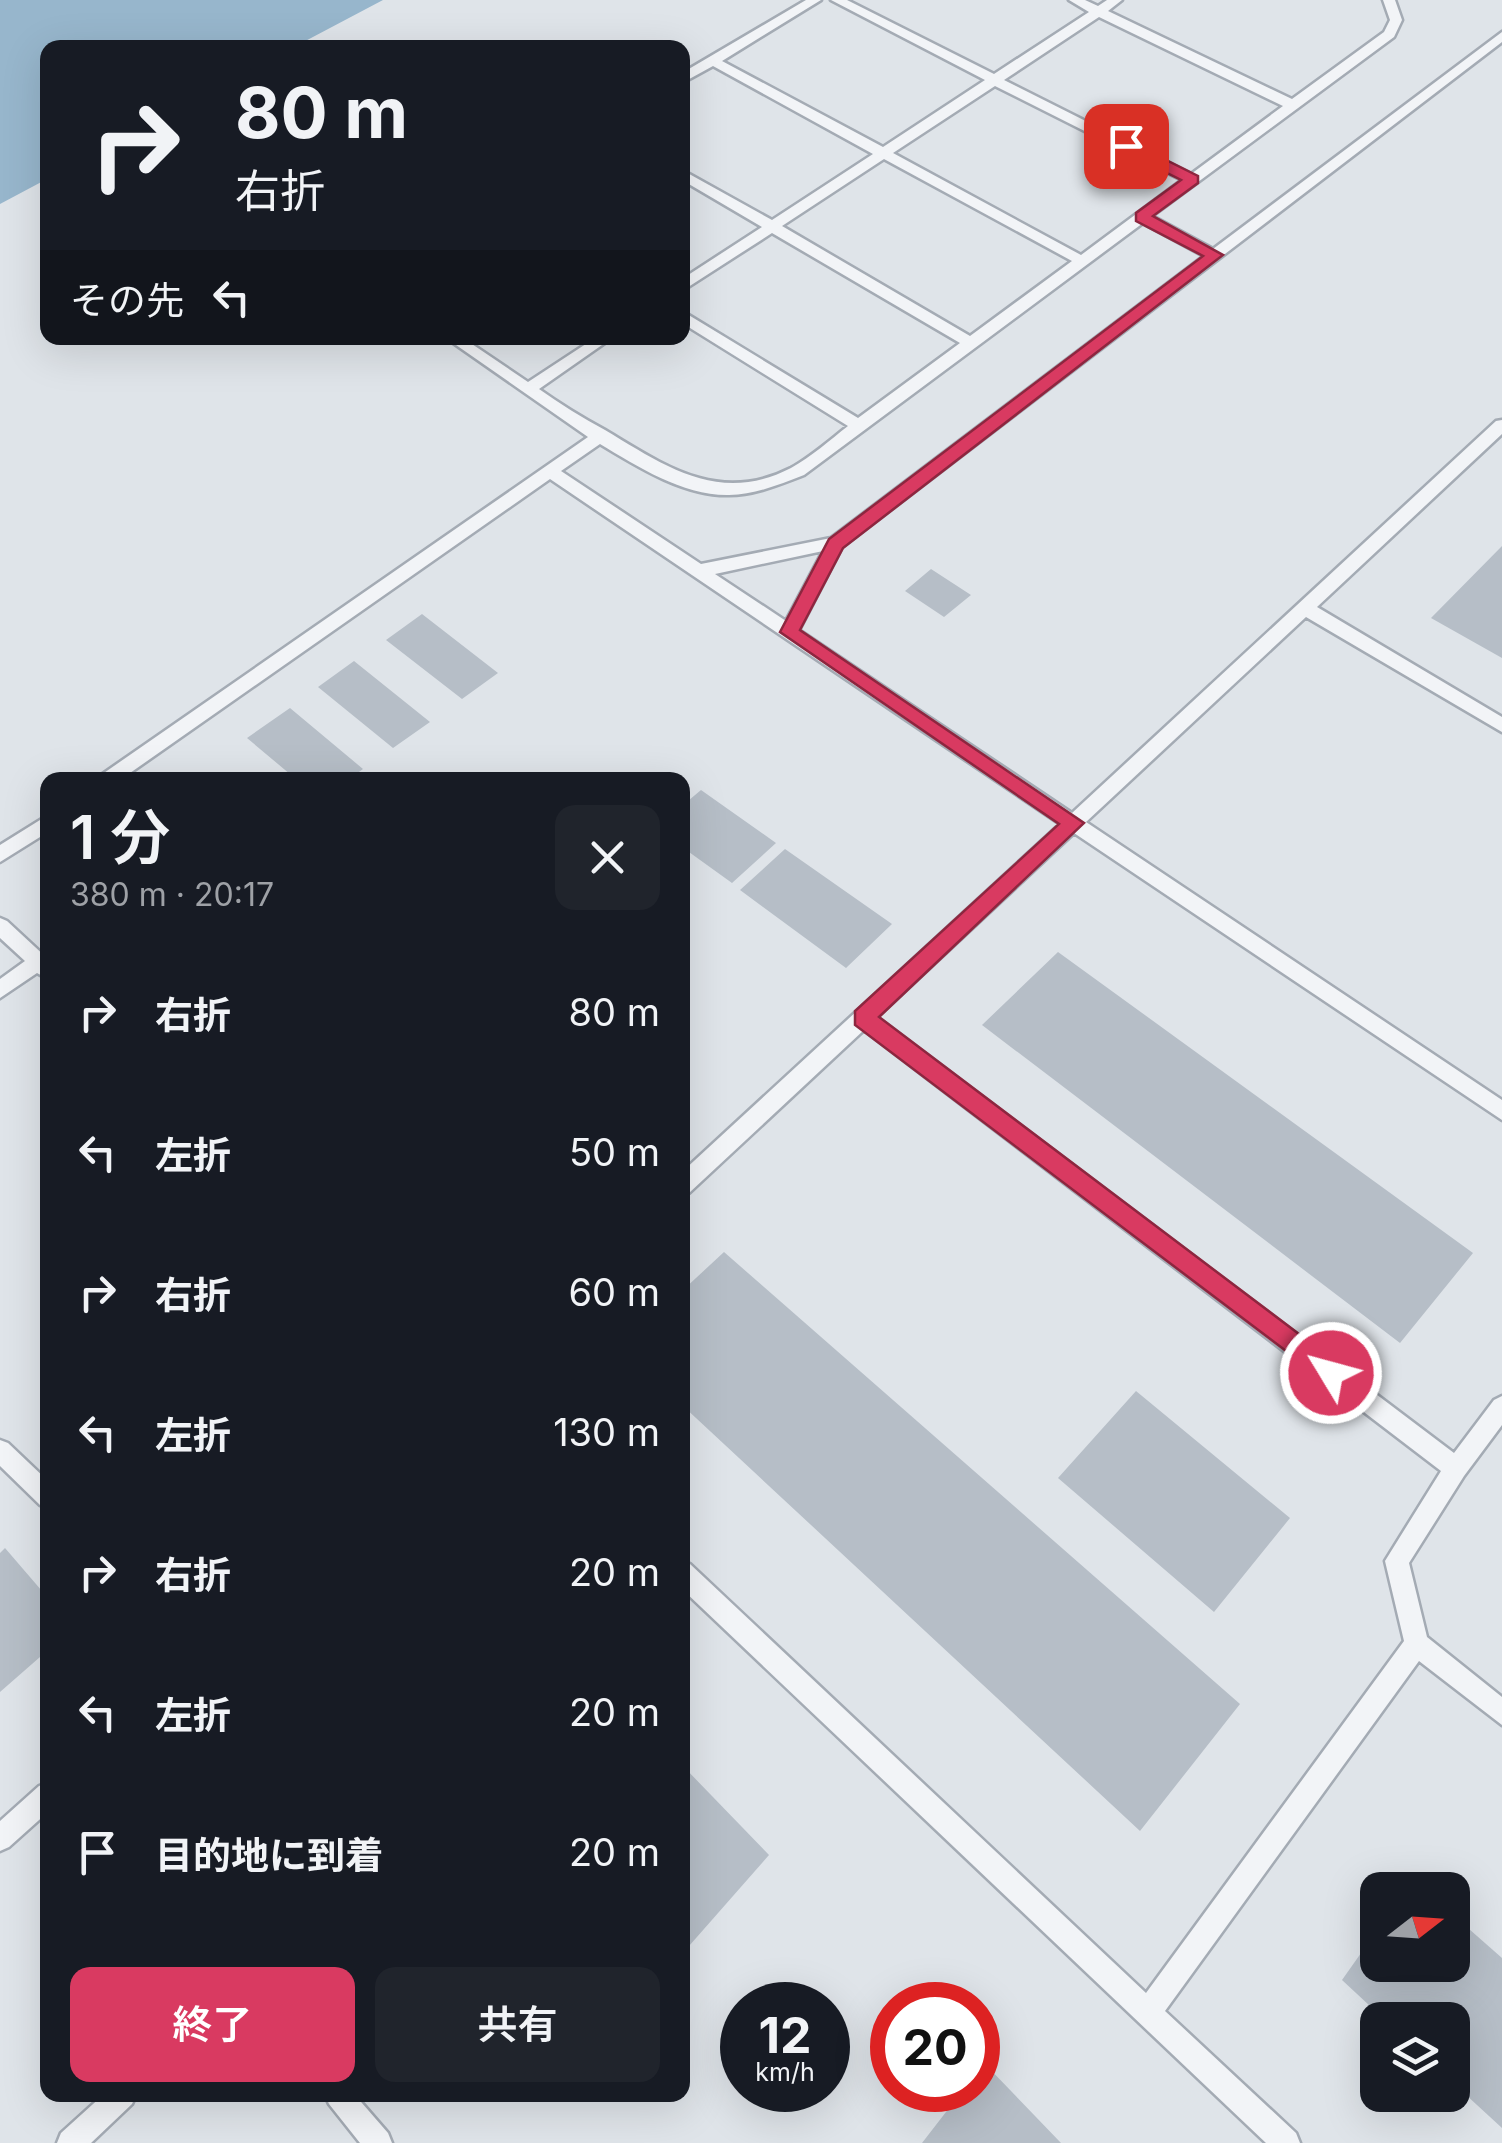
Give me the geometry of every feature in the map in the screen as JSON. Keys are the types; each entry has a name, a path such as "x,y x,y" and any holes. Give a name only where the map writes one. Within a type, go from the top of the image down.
{"lane":[{"path":"690,74 815,0"},
{"path":"837,0 1192,180"},
{"path":"1075,0 1293,106"},
{"path":"690,281 1116,0"},
{"path":"464,345 684,484 726,490 766,484 798,471 1389,34 1396,20 1389,0"},
{"path":"789,632 836,544 1502,36"},
{"path":"713,61 1082,261"},
{"path":"690,179 971,343"},
{"path":"1142,217 1214,255"},
{"path":"690,321 859,426"},
{"path":"530,388 594,345"},
{"path":"690,1179 1502,425"},
{"path":"119,772 602,435"},
{"path":"550,471 1502,1110"},
{"path":"698,570 836,544"},
{"path":"1305,608 1502,724"},
{"path":"0,855 40,828"},
{"path":"0,926 40,964"},
{"path":"0,990 40,969"},
{"path":"863,1018 1456,1468"},
{"path":"1502,1407 1456,1468 1397,1560 1418,1644 1502,1713"},
{"path":"0,1451 40,1489"},
{"path":"690,1580 1286,2143"},
{"path":"1148,2012 1418,1644"},
{"path":"0,1838 40,1802"},
{"path":"71,2143 115,2102"},
{"path":"344,2102 378,2143"}],"water":[{"path":"0,0 383,0 307,40 40,40 40,183 0,204"}],"building":[{"path":"1502,546 1502,658 1431,618"},
{"path":"931,569 971,595 944,617 905,591"},
{"path":"422,614 498,673 462,699 386,640"},
{"path":"354,661 430,722 393,748 318,687"},
{"path":"290,708 363,769 287,772 247,738"},
{"path":"701,790 776,843 732,883 690,853 690,799"},
{"path":"785,849 892,924 846,968 740,890"},
{"path":"1058,952 1473,1253 1400,1343 982,1025"},
{"path":"724,1252 1240,1704 1140,1831 690,1412 690,1284"},
{"path":"1136,1391 1290,1518 1214,1612 1058,1478"},
{"path":"5,1548 40,1589 40,1657 0,1692 0,1553"},
{"path":"690,1773 769,1855 690,1945"},
{"path":"1470,1930 1502,1958 1502,2128 1470,2099 1470,2002 1366,2002 1342,1980 1360,1954 1360,1982 1470,1982"},
{"path":"1000,2080 1061,2143 922,2143 946,2112 1000,2112"}],"route":[{"path":"1126,146 1192,180 1142,217 1214,255 836,544 789,632 1073,823 863,1018 1331,1373"}]}
